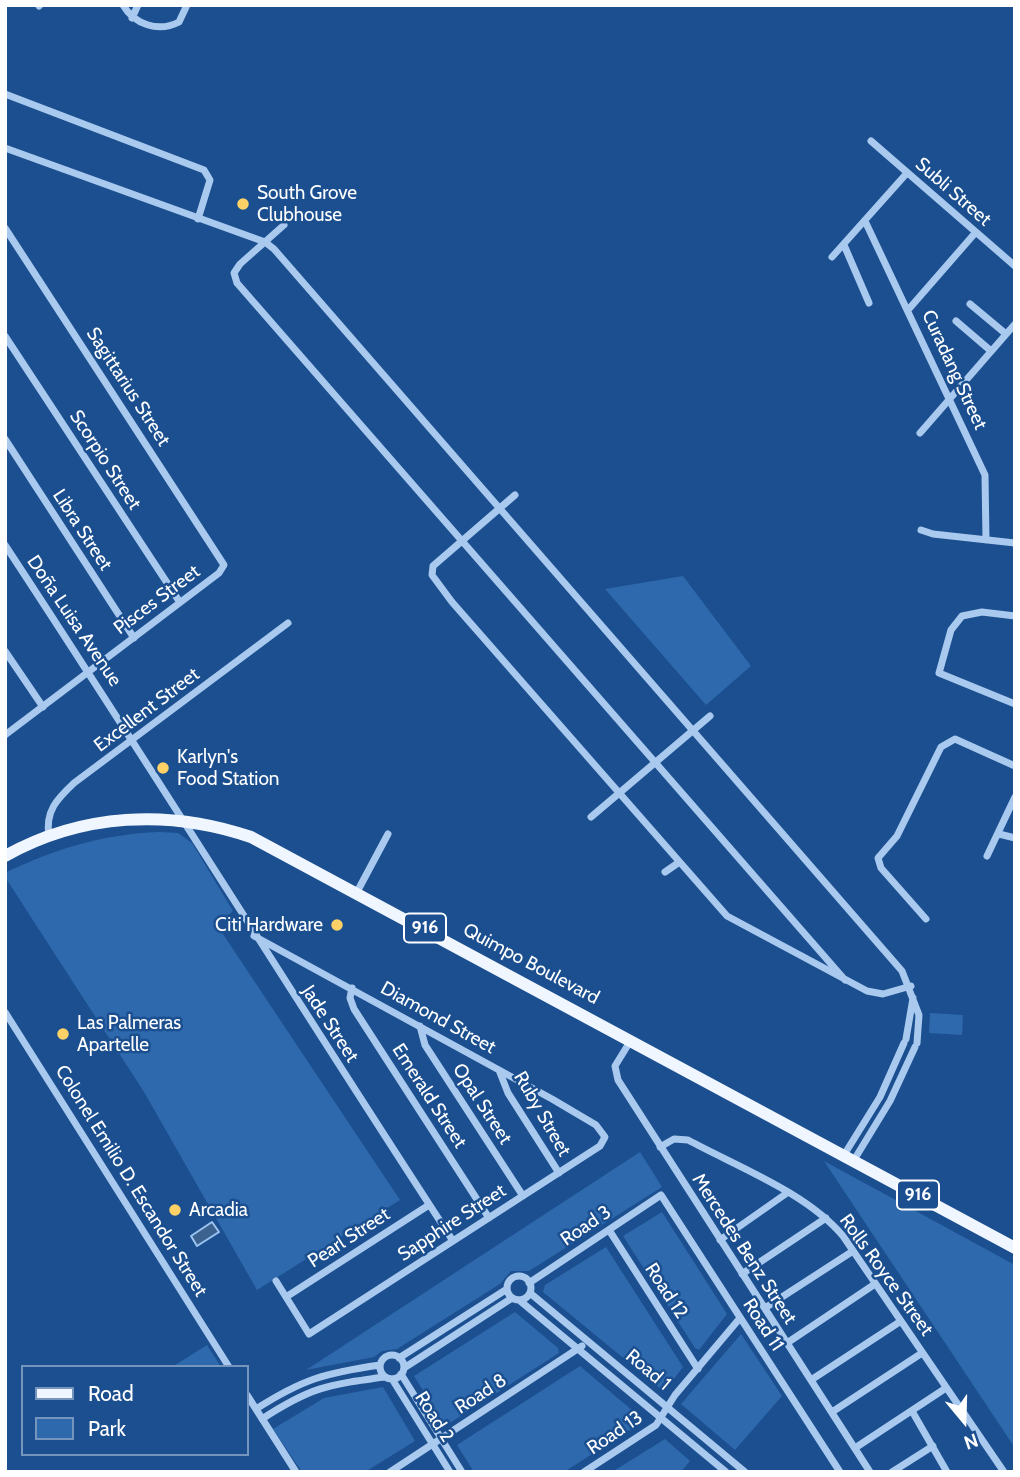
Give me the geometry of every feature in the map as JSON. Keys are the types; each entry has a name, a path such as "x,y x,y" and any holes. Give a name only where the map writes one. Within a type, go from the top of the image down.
{"main road":[{"name":"Quimpo Boulevard","path":"5,856 75,827 119,820 185,820 251,837 357,891 1015,1248"}],"street":[{"path":"123,5 132,18 146,25 175,24 187,5"},
{"path":"132,18 138,5"},
{"path":"5,94 204,170 210,180 198,219"},
{"name":"Subli Street","path":"871,142 1015,266"},
{"path":"5,148 265,243 279,254 902,971 912,990 920,1021 916,1045 885,1110 849,1158"},
{"path":"832,257 907,173"},
{"name":"Curadang Street","path":"865,221 985,475 986,540"},
{"path":"284,225 236,269 237,283 845,981"},
{"name":"Sagittarius Street","path":"5,228 223,563"},
{"path":"908,310 975,232"},
{"path":"844,244 869,303"},
{"path":"970,304 1006,334"},
{"path":"956,321 991,351"},
{"path":"920,433 1015,324"},
{"name":"Scorpio Street","path":"5,336 180,601"},
{"name":"Libra Street","path":"5,439 134,638"},
{"path":"515,495 433,566 434,579 678,863 735,922 845,981 883,994 912,990"},
{"path":"921,530 1015,543"},
{"name":"Doña Luisa Avenue","path":"5,545 185,820"},
{"name":"Pisces Street","path":"5,735 219,573 223,563"},
{"path":"1015,616 982,612 961,616 951,630 939,673 1015,704"},
{"name":"Excellent Street","path":"49,836 48,815 55,801 74,783 288,623"},
{"path":"5,651 43,707"},
{"path":"591,817 710,716"},
{"path":"926,919 881,868 878,858 897,836 942,747 950,740 958,740 1015,766"},
{"path":"987,856 1015,797"},
{"name":"Jade Street","path":"185,820 254,935 453,1241"},
{"path":"357,891 388,834"},
{"path":"999,834 1015,838"},
{"path":"665,872 678,863"},
{"name":"Diamond Street","path":"254,935 596,1125 604,1134"},
{"name":"Emerald Street","path":"352,988 354,1009 489,1218"},
{"path":"849,1158 905,1041 912,990"},
{"name":"Colonel Emilio D. Escandor Street","path":"5,1012 228,1365"},
{"name":"Opal Street","path":"420,1026 425,1045 523,1196"},
{"name":"Mercedes Benz Street","path":"631,1040 615,1066 616,1076 870,1472"},
{"path":"900,1054 910,1058"},
{"name":"Ruby Street","path":"499,1070 508,1093 559,1173"},
{"name":"Sapphire Street","path":"286,1297 309,1334 600,1146 604,1134"},
{"name":"Rolls Royce Street","path":"660,1147 674,1139 688,1140 788,1194 826,1218 853,1251 1004,1472"},
{"path":"720,1240 788,1194"},
{"name":"Road 3","path":"529,1283 661,1195"},
{"name":"Road 11","path":"661,1195 840,1472"},
{"name":"Pearl Street","path":"286,1297 429,1205"},
{"path":"742,1274 826,1218"},
{"name":"Road 12","path":"609,1230 698,1368"},
{"path":"765,1308 853,1251"},
{"path":"256,1409 292,1386 315,1376 380,1365 386,1357 399,1358 507,1289 509,1282 517,1276 529,1283 530,1293 516,1299 402,1371 388,1378 320,1387 298,1396 262,1419"},
{"path":"276,1281 286,1297"},
{"path":"787,1343 876,1284"},
{"path":"507,1289 516,1299"},
{"name":"Road 1","path":"530,1293 745,1472"},
{"name":"Road 1","path":"516,1299 726,1472"},
{"path":"661,1418 667,1407 740,1318"},
{"path":"811,1380 901,1321"},
{"name":"Road 8","path":"390,1472 579,1349 587,1340"},
{"path":"832,1412 922,1353"},
{"name":"Road 2","path":"399,1358 402,1371 462,1472"},
{"name":"Road 2","path":"380,1365 450,1472"},
{"path":"855,1448 946,1388"},
{"path":"248,1397 296,1472"},
{"path":"912,1410 947,1472"},
{"name":"Road 13","path":"584,1472 643,1435 661,1418"},
{"path":"696,1447 704,1437"},
{"path":"892,1472 933,1446"}],"green space":[{"path":"683,576 751,666 706,705 605,589"},
{"path":"159,832 178,833 192,843 233,911 217,925 400,1200 257,1290 144,1092 5,877 5,873 23,864 80,844"},
{"path":"930,1013 963,1015 962,1035 929,1033"},
{"path":"640,1152 662,1187 529,1271 511,1271 500,1284 397,1349 382,1351 374,1357 306,1370"},
{"path":"824,1161 1015,1265 1015,1448"},
{"path":"662,1212 727,1314 699,1350 695,1348 623,1236"},
{"path":"606,1247 683,1367 666,1389 661,1389 543,1292 545,1285"},
{"path":"515,1312 558,1348 559,1353 445,1426 414,1376"},
{"path":"741,1334 782,1396 735,1450 681,1404"},
{"path":"207,1345 220,1365 175,1365"},
{"path":"580,1366 640,1417 641,1423 564,1472 474,1472 457,1445"},
{"path":"383,1387 415,1441 365,1472 302,1472 273,1429 324,1398"},
{"path":"665,1439 690,1461 681,1472 612,1472"}],"shaded area":[{"path":"212,1222 219,1232 197,1246 191,1236"}],"place":[{"name":"South Grove Clubhouse","path":"243,204"},
{"name":"Karlyn's Food Station","path":"163,768"},
{"name":"Citi Hardware","path":"337,925"},
{"name":"Las Palmeras Apartelle","path":"63,1034"},
{"name":"Arcadia","path":"175,1210"}]}
